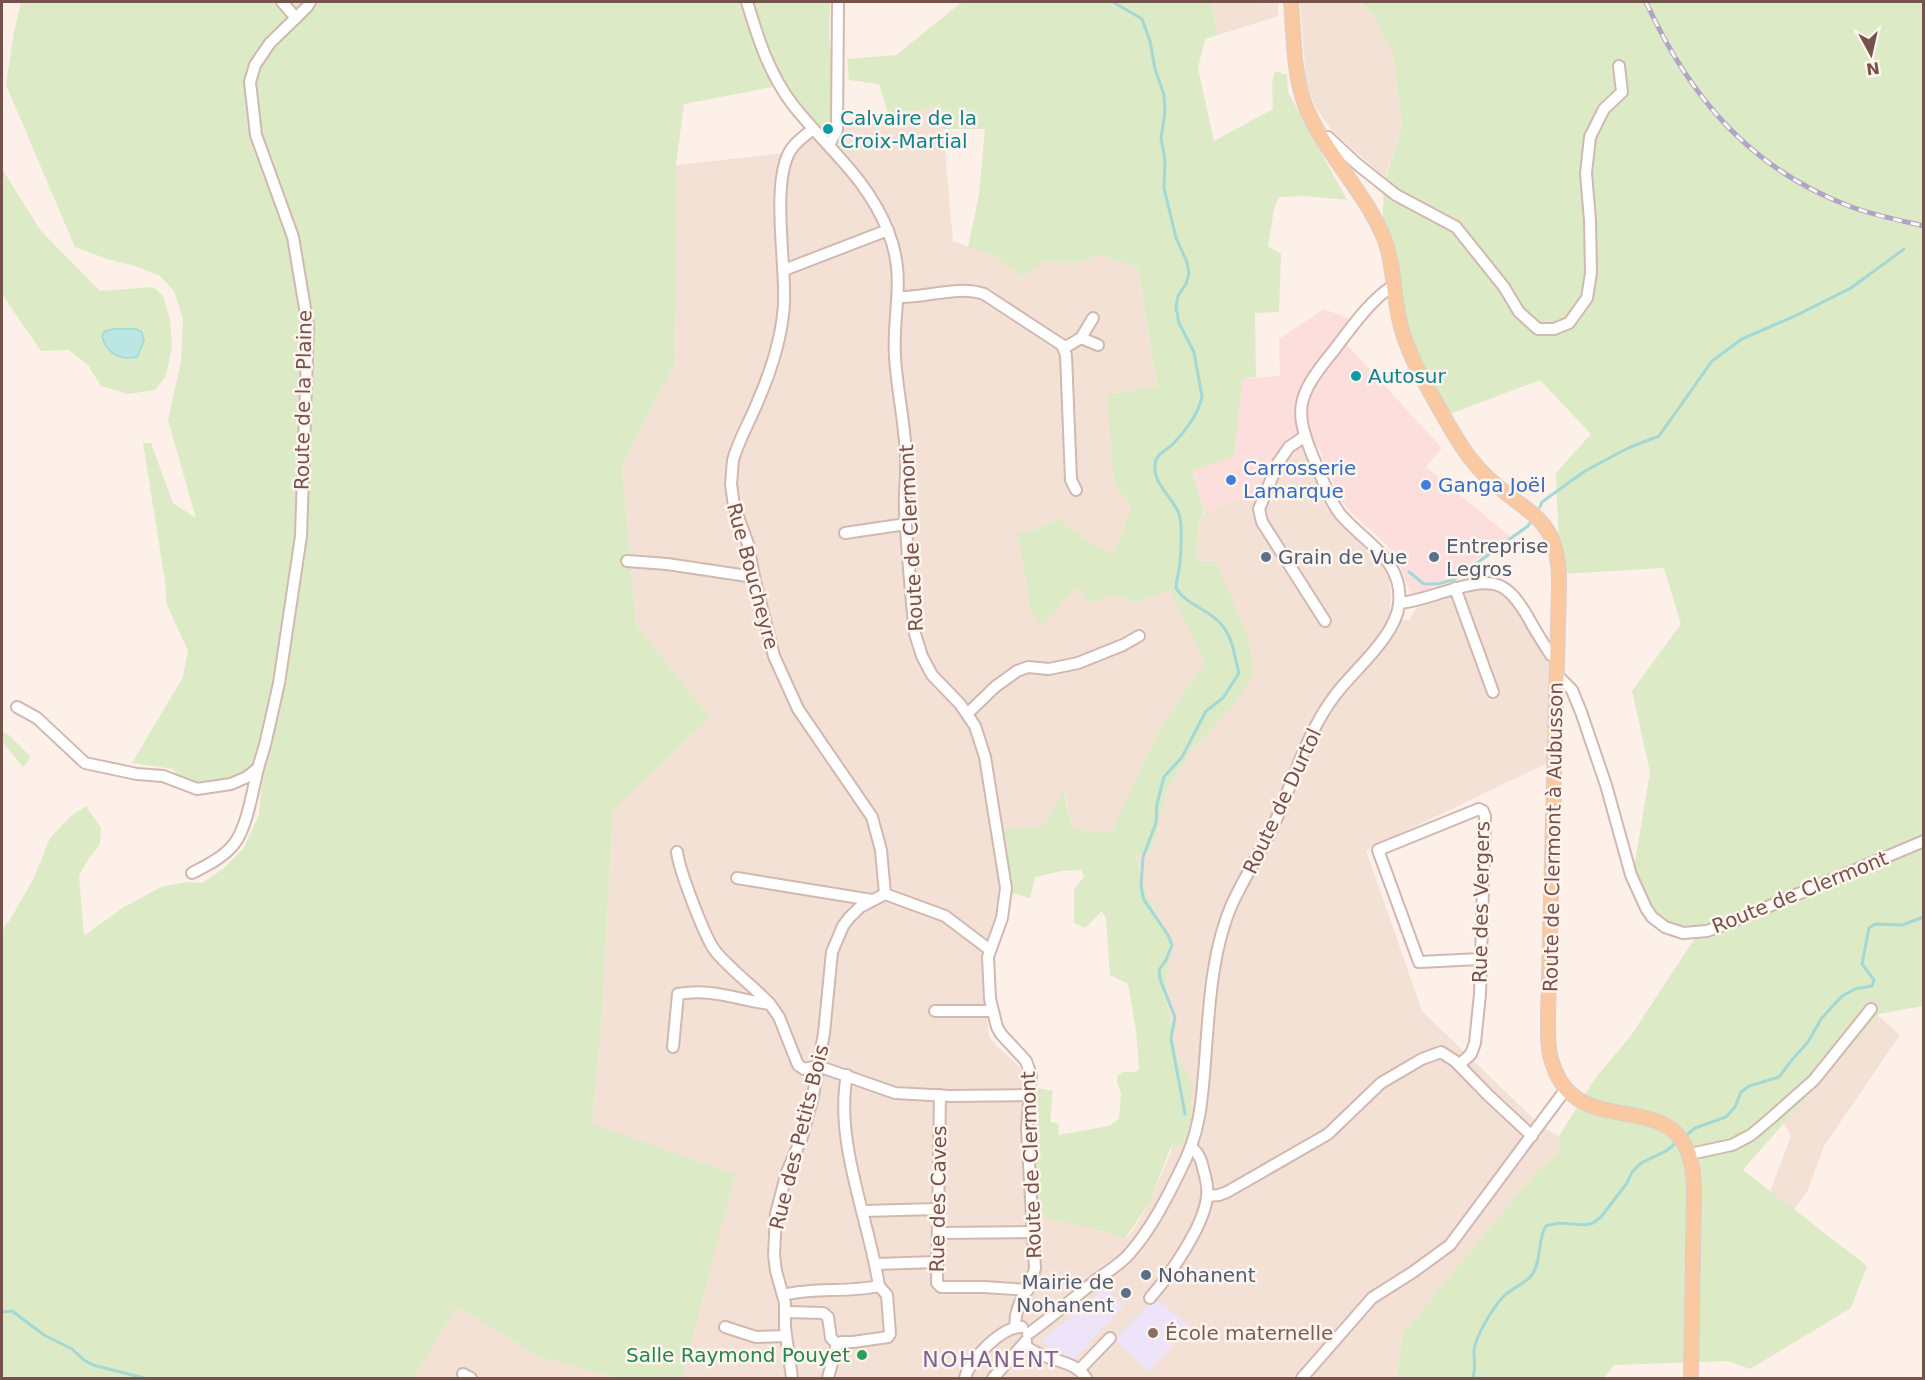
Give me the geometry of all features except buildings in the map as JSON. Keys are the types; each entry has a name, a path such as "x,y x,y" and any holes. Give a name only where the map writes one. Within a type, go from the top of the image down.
{"main road":[{"name":"Route de Clermont à Aubusson","path":"1292,2 1300,88 1308,111 1323,138 1378,225 1387,249 1399,320 1408,348 1425,383 1465,451 1486,476 1538,516 1552,537 1558,554 1548,1035 1553,1065 1566,1089 1584,1103 1599,1109 1648,1118 1664,1124 1680,1137 1690,1154 1694,1171 1691,1378"}],"street":[{"path":"282,2 296,18"},
{"name":"Route de la Plaine","path":"192,873 210,864 235,844 249,812 279,683 301,536 308,326 293,237 256,135 250,82 255,65 270,43 308,7 310,2"},
{"name":"Route de Clermont","path":"747,2 771,70 792,104 867,190 888,230 898,266 894,356 906,456 906,524 914,625 918,646 932,675 967,714 981,740 1005,878 1002,918 987,963 992,1011 1001,1034 1028,1066 1031,1075 1027,1129 1035,1268 1028,1290 1015,1316 1016,1327"},
{"path":"829,145 837,130 838,2"},
{"path":"1323,138 1328,137 1396,195 1456,226 1504,287 1519,312 1538,329 1554,329 1569,323 1587,298 1591,273 1586,173 1590,137 1604,109 1622,92 1620,66"},
{"name":"Rue Boucheyre","path":"813,129 791,148 781,181 784,305 777,348 759,400 736,448 731,472 734,506 748,544 774,656 798,709 873,819 881,850 885,894"},
{"path":"784,270 888,230"},
{"path":"1394,286 1376,300 1307,387 1300,421 1304,437 1339,513 1382,552 1390,563 1400,603 1416,601 1455,588 1489,583 1506,587 1517,599 1551,655 1557,657"},
{"path":"898,297 963,291 978,292 1060,342 1066,355 1071,480 1076,490"},
{"path":"1064,348 1081,338 1093,318"},
{"path":"1081,338 1098,345"},
{"path":"1304,437 1289,447 1278,463 1259,509 1262,522 1325,621"},
{"path":"845,533 906,524"},
{"path":"627,561 668,564 754,577"},
{"path":"1455,588 1494,692"},
{"name":"Route de Durtol","path":"993,1378 1026,1339 1130,1254 1150,1225 1192,1148 1202,1106 1210,1000 1222,932 1232,904 1274,823 1317,723 1335,695 1388,632 1400,603"},
{"path":"967,714 995,687 1017,671 1028,668 1049,669 1078,663 1139,636"},
{"name":"Route de Clermont","path":"1557,675 1572,690 1581,712 1606,784 1631,875 1641,900 1652,917 1670,929 1691,933 1729,924 1923,841"},
{"path":"17,707 37,718 86,763 137,774 163,776 197,789 210,789 231,784 247,777 258,768"},
{"name":"Rue des Vergers","path":"1459,1065 1474,1050 1479,994 1485,816 1479,808 1378,850 1419,962 1480,959"},
{"path":"677,852 681,872 715,951 770,1004 779,1017 798,1065 804,1070 818,1066 895,1093 1030,1095"},
{"path":"737,878 872,900"},
{"path":"885,894 945,916 990,950"},
{"name":"Rue des Petits Bois","path":"792,1378 786,1336 786,1312 774,1256 776,1214 787,1172 802,1137 818,1066 824,1033 832,952 849,918 860,907 885,894"},
{"path":"674,1047 678,994 719,993 755,1003 770,1004"},
{"path":"1690,1154 1732,1145 1757,1130 1814,1080 1870,1009"},
{"path":"935,1011 992,1011"},
{"path":"1207,1196 1227,1192 1328,1134 1381,1083 1422,1059 1440,1052 1448,1055 1459,1065 1532,1136"},
{"path":"837,1344 888,1337 890,1334 887,1295 879,1286 876,1264 846,1138 844,1099 847,1075"},
{"path":"1302,1378 1372,1298 1450,1245 1566,1089"},
{"name":"Rue des Caves","path":"940,1095 937,1283 940,1287 1028,1290"},
{"path":"1150,1298 1190,1241 1204,1208 1207,1196 1202,1162 1192,1148"},
{"path":"863,1211 938,1209"},
{"path":"938,1233 1034,1232"},
{"path":"876,1264 937,1262"},
{"path":"783,1294 802,1290 859,1290 879,1286"},
{"path":"786,1312 823,1313 828,1317 831,1338 837,1344"},
{"path":"725,1327 756,1337 786,1336"},
{"path":"965,1378 968,1368 984,1348 1016,1327 1024,1328 1026,1339 1038,1353 1083,1374 1110,1338"},
{"path":"828,1378 837,1344"}],"shaded area":[{"path":"1211,2 1262,2 1263,4 1278,2 1278,16 1218,35"},
{"path":"1300,2 1359,2 1374,17 1393,53 1402,127 1385,177 1333,132 1316,108 1306,83"},
{"path":"941,105 953,241 993,256 1023,277 1044,261 1074,263 1100,255 1138,268 1157,387 1108,395 1114,484 1131,507 1114,554 1091,543 1059,519 1027,532 1031,613 1042,625 1078,584 1089,603 1116,595 1135,603 1170,590 1206,662 1158,732 1111,834 1072,829 1065,793 1008,881 999,883 997,910 981,956 989,1037 1020,1067 1024,1085 1038,1088 1033,1136 1102,1231 1126,1239 1134,1229 1150,1201 1169,1157 1191,1081 1177,1056 1165,992 1172,945 1146,893 1136,854 1159,818 1167,790 1189,754 1232,707 1196,562 1199,523 1205,511 1259,491 1274,491 1286,461 1304,453 1326,507 1381,563 1389,578 1391,593 1389,618 1409,620 1417,607 1502,583 1557,659 1556,759 1366,850 1422,1011 1542,1127 1559,1136 1560,1152 1535,1173 1402,1334 1397,1378 682,1378 734,1174 592,1125 601,1031 613,810 710,718 636,624 622,465 674,366 676,165 795,152 818,133"},
{"path":"1324,309 1350,319 1337,334 1442,448 1426,467 1512,538 1422,594 1410,593 1399,562 1385,543 1350,512 1341,500 1318,447 1286,461 1274,491 1259,491 1204,511 1192,470 1234,456 1243,379 1280,376 1279,339"},
{"path":"1871,1009 1900,1035 1824,1146 1807,1192 1788,1217 1767,1200 1791,1136 1778,1113"},
{"path":"1105,1288 1124,1305 1088,1344 1091,1347 1088,1350 1085,1347 1072,1362 1060,1358 1042,1340"},
{"name":"École maternelle","path":"1155,1298 1190,1326 1149,1372 1115,1340"},
{"path":"456,1307 540,1357 615,1378 415,1378"}],"green space":[{"path":"21,2 742,2 773,87 684,104 676,165 674,366 622,465 636,624 710,718 613,810 601,1031 592,1124 735,1174 682,1378 615,1378 540,1357 456,1307 415,1378 2,1378 2,930 34,878 50,838 71,816 86,806 101,828 100,844 79,876 84,936 124,907 161,887 186,882 202,883 223,869 243,849 259,815 262,777 182,783 173,769 132,763 183,677 188,651 167,605 143,443 151,443 173,503 196,518 168,420 181,361 183,319 174,291 160,276 75,247 6,85"},
{"path":"751,2 830,2 829,34 834,84 832,130 824,132 782,81 767,48"},
{"path":"962,2 1211,2 1218,35 1205,39 1198,68 1214,141 1273,109 1272,84 1275,71 1287,75 1288,92 1347,200 1305,196 1279,197 1274,209 1268,246 1281,254 1279,312 1255,313 1256,377 1243,379 1234,456 1192,471 1204,511 1199,523 1196,562 1216,562 1248,637 1254,674 1232,707 1189,754 1167,790 1151,852 1136,855 1146,893 1172,945 1165,992 1177,1056 1191,1080 1191,1119 1182,1147 1172,1144 1150,1201 1125,1239 1039,1216 1033,1136 1038,1088 1053,1091 1050,1122 1059,1124 1058,1135 1109,1126 1119,1119 1121,1093 1117,1082 1118,1075 1123,1072 1136,1072 1139,1068 1136,1030 1128,984 1110,975 1106,918 1102,911 1085,928 1074,923 1074,889 1084,877 1081,870 1061,871 1035,877 1030,898 1012,893 1001,830 1043,826 1064,792 1072,829 1111,833 1158,732 1205,662 1170,590 1135,603 1116,595 1089,603 1078,585 1042,626 1031,613 1018,532 1028,532 1059,519 1091,543 1114,554 1131,507 1114,484 1107,395 1157,386 1138,268 1100,255 1074,263 1044,261 1023,277 993,256 968,247 979,194 985,129 943,129 941,105 889,117 879,84 849,80 847,59 896,55"},
{"path":"1360,2 1923,2 1923,1006 1879,1014 1743,1170 1867,1266 1851,1308 1750,1369 1728,1361 1614,1365 1604,1378 1397,1378 1402,1334 1535,1173 1560,1152 1559,1136 1596,1077 1630,1037 1699,932 1682,932 1652,918 1633,874 1650,772 1632,691 1681,624 1664,568 1560,574 1556,473 1591,434 1540,380 1445,416 1406,345 1382,232 1384,183 1402,127 1393,53 1374,17"},
{"path":"2,169 41,231 100,291 153,287 163,296 170,319 172,347 166,376 155,390 128,394 101,386 88,365 69,350 41,351 2,294"},
{"path":"2,732 9,735 31,757 23,767 2,742"}],"water":[{"path":"136,329 142,332 144,341 137,357 120,357 110,351 102,336 105,331"}],"waterway":[{"path":"1113,2 1142,19 1150,41 1155,69 1164,95 1165,112 1161,138 1165,160 1164,188 1176,238 1187,262 1189,273 1186,284 1178,296 1176,307 1179,323 1194,352 1202,397 1198,410 1182,434 1159,455 1155,468 1159,482 1179,514 1181,553 1176,588 1186,599 1216,619 1225,630 1231,642 1239,673 1223,698 1206,711 1182,757 1164,777 1157,804 1156,823 1143,857 1141,887 1144,900 1168,935 1172,945 1159,970 1160,979 1175,1017 1171,1039 1185,1114"},
{"path":"1540,507 1542,502 1585,471 1628,448 1659,436 1712,361 1742,339 1851,288 1904,249"},
{"path":"1409,572 1424,584 1438,584 1455,579 1531,522"},
{"path":"1684,1137 1695,1128 1726,1117 1735,1107 1741,1092 1749,1086 1779,1077 1808,1042 1821,1019 1842,996 1855,989 1872,986 1874,980 1862,964 1869,928 1875,924 1902,925 1924,917"},
{"path":"1473,1378 1474,1351 1481,1330 1503,1297 1532,1275 1546,1226 1558,1223 1585,1225 1593,1223 1601,1217 1627,1183 1632,1172 1641,1163 1666,1151 1676,1143"},
{"path":"2,1312 12,1311 44,1335 72,1349 93,1365 144,1378"}],"railway":[{"path":"1646,2 1663,36 1703,98 1752,150 1813,190 1849,206 1924,226"}],"place":[{"name":"Calvaire de la Croix-Martial","path":"828,129"},
{"name":"Autosur","path":"1356,376"},
{"name":"Carrosserie Lamarque","path":"1231,480"},
{"name":"Ganga Joël","path":"1426,485"},
{"name":"Grain de Vue","path":"1266,557"},
{"name":"Entreprise Legros","path":"1434,557"},
{"name":"Nohanent","path":"1146,1275"},
{"name":"Mairie de Nohanent","path":"1126,1293"},
{"name":"École maternelle","path":"1153,1333"},
{"name":"Salle Raymond Pouyet","path":"862,1355"}],"district":[{"name":"NOHANENT","path":"991,1359"}]}
